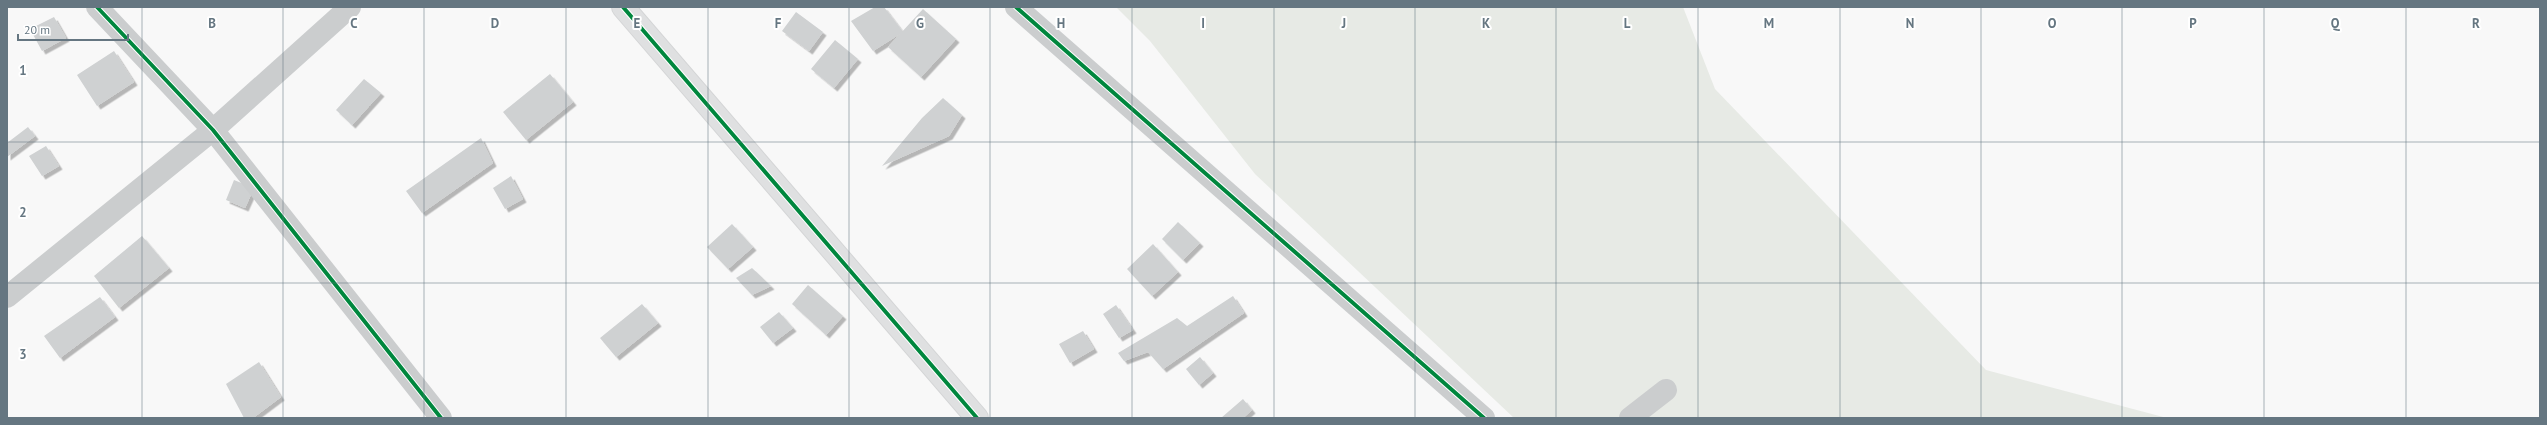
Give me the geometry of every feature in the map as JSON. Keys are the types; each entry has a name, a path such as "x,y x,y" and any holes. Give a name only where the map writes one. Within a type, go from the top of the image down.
{"street":[{"path":"98,7 213,130 441,418"},
{"path":"7,297 213,130 350,7"},
{"path":"623,7 977,418"},
{"path":"1016,7 1484,418"},
{"path":"1630,418 1666,390"}],"shaded area":[{"path":"1116,7 1683,7 1715,89 1986,370 2167,418 1514,418 1255,174 1150,41"}],"building":[{"path":"875,7 884,7 903,32 873,51 851,21"},
{"path":"923,9 956,39 921,77 888,47"},
{"path":"796,12 823,32 809,51 782,31"},
{"path":"54,17 66,38 42,51 30,29"},
{"path":"835,40 858,59 834,88 811,69"},
{"path":"114,51 134,82 97,106 77,75"},
{"path":"550,74 573,102 526,140 503,112"},
{"path":"364,79 381,93 352,125 336,110"},
{"path":"943,98 962,115 949,136 882,166 922,118"},
{"path":"28,127 35,136 7,157 7,143"},
{"path":"481,138 493,163 422,213 406,191"},
{"path":"46,146 59,166 42,176 29,156"},
{"path":"511,176 523,199 505,209 493,188"},
{"path":"234,180 254,188 245,208 226,200"},
{"path":"1178,222 1200,243 1183,260 1162,239"},
{"path":"732,224 753,247 728,269 707,247"},
{"path":"142,236 169,268 119,308 94,276"},
{"path":"1153,244 1178,272 1152,296 1127,269"},
{"path":"752,268 771,286 752,295 736,278"},
{"path":"808,285 843,316 826,335 792,304"},
{"path":"1233,296 1244,313 1163,369 1148,352 1124,361 1118,353 1177,318 1187,326"},
{"path":"100,297 115,317 60,358 44,336"},
{"path":"642,304 658,323 616,357 600,338"},
{"path":"1116,305 1133,330 1119,338 1103,314"},
{"path":"779,312 793,328 773,343 760,327"},
{"path":"1083,331 1094,349 1070,363 1059,344"},
{"path":"1200,357 1213,373 1199,385 1186,369"},
{"path":"259,362 281,397 253,418 244,418 226,384"},
{"path":"1243,399 1252,410 1243,418 1221,418"}],"cycle path":[{"path":"97,7 213,130 441,418"},
{"path":"623,7 977,418"},
{"path":"1016,7 1484,418"}]}
